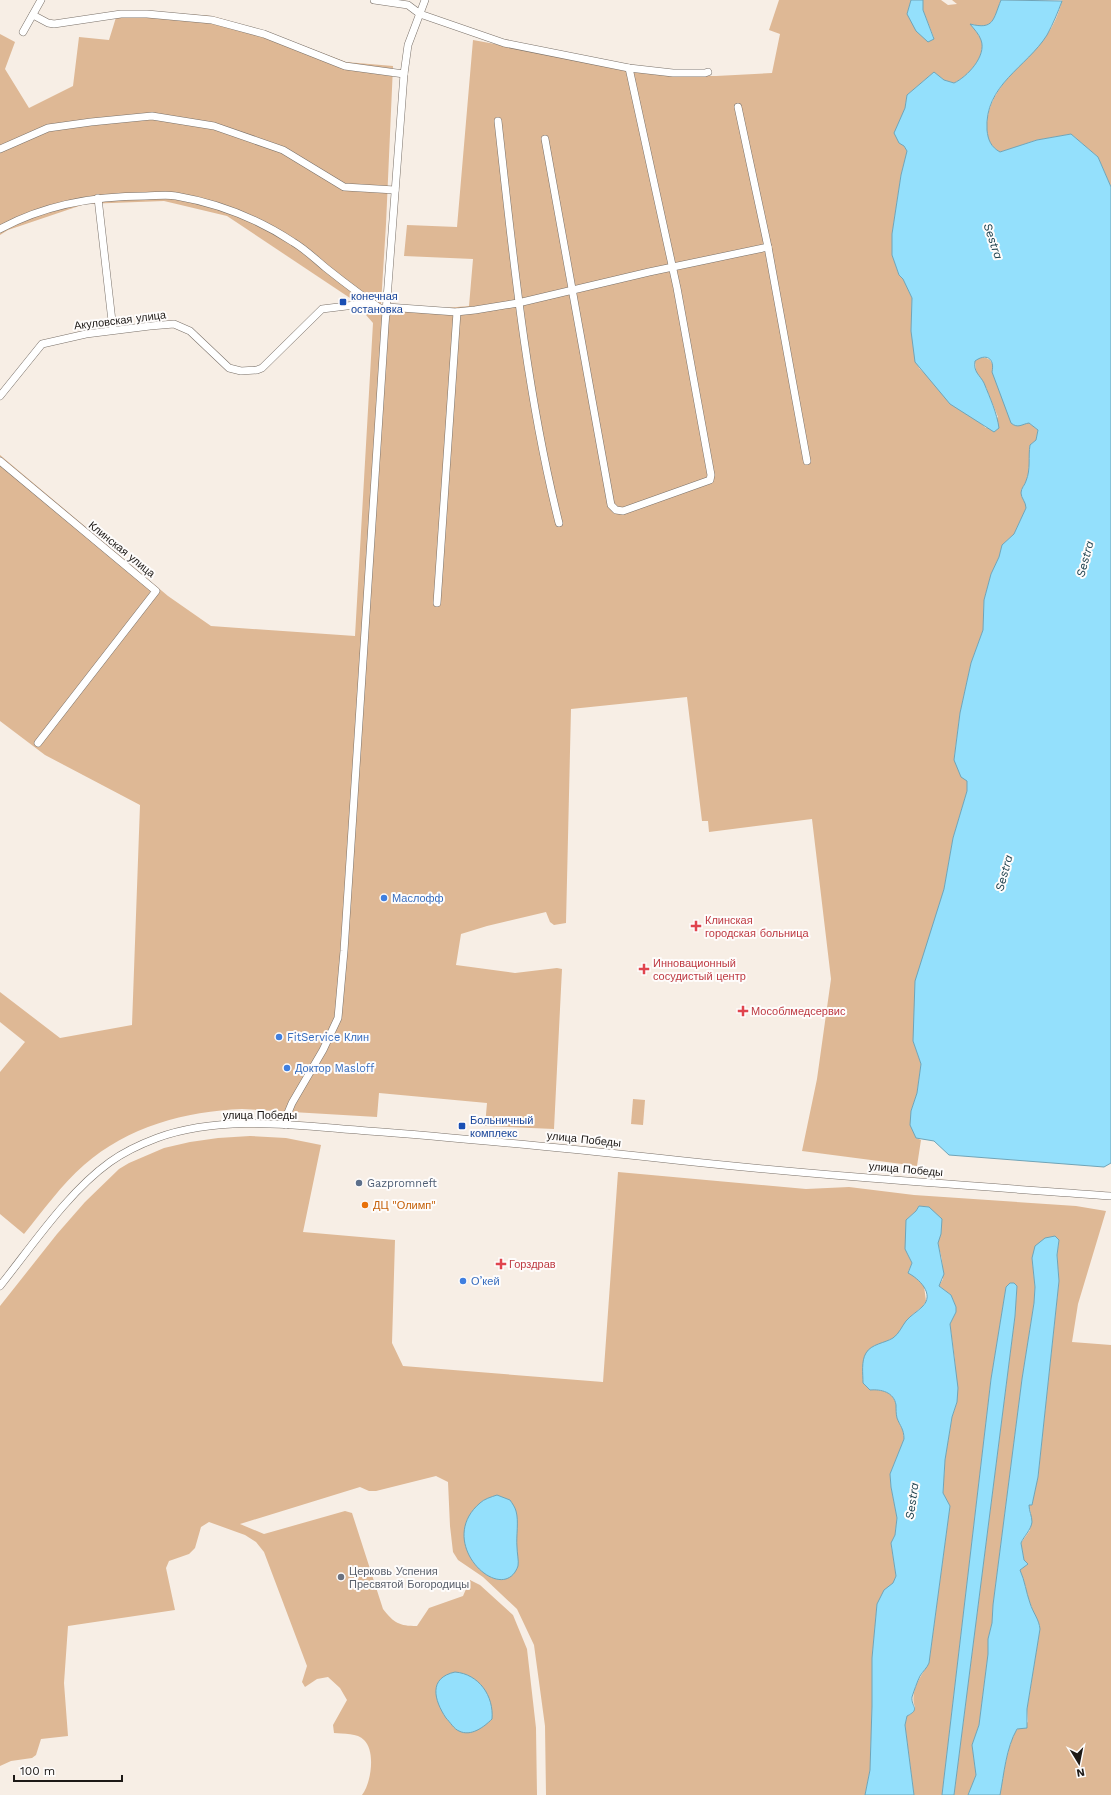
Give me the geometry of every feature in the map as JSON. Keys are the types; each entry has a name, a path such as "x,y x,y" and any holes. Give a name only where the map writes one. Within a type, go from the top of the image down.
{"street":[{"path":"23,32 41,0"},
{"path":"374,0 408,5 420,14 504,43 628,68 673,74 708,72"},
{"path":"286,1125 287,1116 292,1104 323,1050 338,1018 404,74 408,45 425,0"},
{"path":"32,15 48,23 54,24 121,14 147,14 212,20 264,34 346,66 404,74"},
{"path":"545,139 611,505 616,510 623,511 710,480 711,475 673,267 628,68"},
{"path":"738,107 768,247 807,461"},
{"path":"0,149 48,128 152,116 214,126 283,150 344,187 395,190"},
{"path":"498,121 518,303 538,428 548,480 559,523"},
{"path":"0,230 14,222 42,212 98,198 115,196 175,196 220,206 257,221 294,242 371,303 387,310 458,312 518,303 673,267 768,247"},
{"path":"98,198 113,330"},
{"name":"Акуловская улица","path":"0,396 42,344 86,334 174,324 190,331 229,368 241,371 257,370 262,368 322,309 371,303"},
{"path":"437,603 458,312"},
{"name":"Клинская улица","path":"0,461 156,591 38,743"},
{"name":"улица Победы","path":"0,1286 77,1193 98,1172 124,1153 153,1140 184,1130 230,1124 286,1125 480,1139 728,1165 1109,1196"}],"shaded area":[{"path":"779,0 911,0 907,14 934,38 923,10 923,0 941,0 948,5 957,4 952,0 1001,0 994,18 989,24 971,24 981,40 982,46 979,59 975,65 965,76 954,83 944,80 934,72 907,95 905,108 895,133 907,151 901,175 892,234 892,255 899,275 903,279 912,298 911,331 919,368 986,428 998,417 984,383 976,373 975,361 982,358 990,360 1025,423 1029,423 1038,430 1036,440 1030,445 1028,476 1021,491 1026,508 1014,534 1002,545 999,557 991,574 984,600 983,630 971,663 960,713 954,759 967,781 967,791 953,838 944,889 932,930 913,1041 921,1064 917,1093 911,1111 916,1138 921,1140 917,1166 802,1151 817,1079 831,979 812,819 709,832 708,821 702,821 687,697 571,709 566,923 554,925 550,922 546,912 487,926 461,934 456,965 515,973 557,968 562,969 554,1129 485,1126 487,1103 379,1093 377,1117 242,1109 200,1113 138,1131 119,1140 101,1152 84,1165 52,1198 24,1234 0,1214 0,1072 25,1042 0,1022 0,992 60,1038 132,1025 140,805 45,755 0,721 0,455 168,596 211,626 355,636 373,323 353,300 227,216 164,201 85,204 8,230 0,235 0,34 15,42 5,69 29,108 73,86 79,37 109,40 118,11 147,11 212,16 265,31 346,62 393,66 381,304 387,313 469,306 473,259 404,256 407,225 457,227 473,40 668,76 716,76 772,73 780,34 769,30"},
{"path":"1062,0 1111,0 1111,187 1098,157 1071,134 1037,140 1000,152 990,143 988,137 988,115 992,102 1008,78 1049,32 1054,24"},
{"path":"633,1099 645,1100 643,1125 631,1124"},
{"path":"250,1136 286,1138 321,1145 303,1232 395,1240 392,1343 403,1366 603,1382 618,1172 806,1189 849,1187 914,1195 1076,1206 1106,1211 1078,1304 1072,1342 1111,1345 1111,1795 1000,1795 1006,1760 1012,1740 1018,1729 1028,1722 1027,1709 1040,1629 1020,1570 1028,1564 1024,1560 1021,1543 1030,1530 1031,1514 1029,1505 1032,1504 1038,1477 1059,1281 1057,1255 1059,1240 1055,1236 1032,1258 1035,1287 1034,1303 1022,1379 993,1605 992,1623 988,1639 988,1654 979,1725 972,1745 976,1775 968,1795 954,1795 1015,1316 1017,1286 1006,1287 991,1379 942,1795 914,1795 905,1725 907,1716 911,1714 915,1707 914,1696 917,1684 929,1663 950,1506 943,1493 945,1460 952,1417 957,1402 955,1361 950,1324 956,1312 956,1307 951,1295 939,1286 943,1279 942,1260 938,1243 940,1217 932,1212 929,1207 919,1206 916,1211 906,1220 907,1253 912,1263 908,1272 920,1280 924,1286 926,1301 923,1306 912,1315 895,1337 887,1341 863,1361 864,1383 870,1390 883,1391 893,1397 896,1405 897,1418 903,1430 904,1436 890,1474 897,1518 895,1535 891,1544 896,1576 893,1583 877,1604 872,1658 870,1770 865,1795 546,1795 545,1726 534,1645 517,1609 483,1577 458,1560 453,1552 448,1482 436,1476 376,1491 369,1491 360,1487 240,1524 264,1534 345,1511 352,1513 383,1609 390,1618 397,1623 417,1626 429,1608 463,1596 470,1580 480,1585 513,1615 527,1649 536,1728 537,1795 362,1795 368,1783 371,1768 368,1745 358,1736 334,1733 333,1725 347,1700 340,1688 328,1677 317,1679 305,1687 302,1682 307,1666 264,1552 256,1542 245,1535 209,1522 201,1527 195,1548 189,1554 169,1561 166,1568 175,1610 68,1626 64,1683 68,1736 41,1739 36,1755 32,1758 11,1761 0,1766 0,1306 57,1234 85,1202 119,1169 129,1163 164,1148 218,1138"}],"water":[{"path":"911,0 923,0 923,10 934,39 928,42 916,31 907,14"},
{"name":"Sestra","path":"1001,0 1062,1 1047,35 1039,46 1008,78 992,101 988,114 987,130 990,143 1000,152 1037,140 1071,134 1098,157 1111,187 1111,1163 1104,1167 949,1155 934,1141 916,1138 910,1125 911,1111 917,1093 921,1064 913,1041 915,981 944,889 953,838 967,791 967,781 961,777 954,760 960,713 971,663 983,630 984,600 991,574 999,557 1002,545 1014,534 1026,508 1021,491 1028,476 1030,445 1036,440 1038,430 1029,423 1016,426 1011,423 992,372 993,367 989,358 983,357 975,361 975,368 984,383 997,417 999,428 994,432 950,404 915,362 911,331 912,298 903,279 899,275 892,255 892,234 901,175 907,151 904,146 899,143 894,133 905,108 907,95 934,72 944,80 954,83 965,76 975,65 979,59 982,46 979,36 970,24 984,26 992,22"},
{"name":"Sestra","path":"919,1206 929,1207 942,1219 941,1234 938,1243 944,1274 939,1286 951,1295 956,1307 956,1312 950,1324 958,1388 957,1402 952,1417 945,1460 943,1493 950,1506 929,1663 920,1676 912,1697 914,1711 907,1716 905,1725 914,1795 865,1795 870,1770 872,1658 877,1604 884,1590 893,1583 896,1576 891,1543 895,1535 897,1518 890,1474 904,1436 903,1430 897,1418 896,1405 893,1397 883,1391 870,1390 863,1383 863,1364 864,1356 868,1350 890,1340 895,1336 906,1321 926,1302 927,1297 924,1287 908,1273 912,1263 905,1249 906,1220 916,1211"},
{"path":"1055,1236 1059,1240 1057,1255 1059,1281 1038,1477 1032,1505 1029,1505 1032,1522 1021,1543 1024,1560 1028,1564 1020,1570 1040,1629 1027,1709 1027,1728 1017,1729 1013,1736 1006,1761 1000,1795 968,1795 976,1775 972,1745 979,1725 988,1654 988,1639 992,1623 993,1605 1022,1379 1034,1303 1035,1287 1032,1258 1035,1246 1045,1238"},
{"path":"1010,1283 1014,1283 1017,1286 1015,1316 954,1795 942,1795 991,1379 1006,1287"},
{"path":"497,1495 510,1500 516,1510 517,1515 518,1566 510,1577 499,1580 487,1575 476,1565 467,1552 464,1536 468,1519 480,1503"},
{"path":"455,1672 471,1677 478,1682 488,1695 492,1710 492,1719 481,1728 473,1732 464,1733 455,1729 446,1718 436,1697 437,1684 446,1675"}],"place":[{"name":"конечная остановка","path":"343,302"},
{"name":"Маслофф","path":"384,898"},
{"name":"Клинская городская больница","path":"696,926"},
{"name":"Инновационный сосудистый центр","path":"644,969"},
{"name":"Мособлмедсервис","path":"743,1011"},
{"name":"FitService Клин","path":"279,1037"},
{"name":"Доктор Masloff","path":"287,1068"},
{"name":"Больничный комплекс","path":"462,1126"},
{"name":"Gazpromneft","path":"359,1183"},
{"name":"ДЦ \"Олимп\"","path":"365,1205"},
{"name":"Горздрав","path":"501,1264"},
{"name":"О’кей","path":"463,1281"},
{"name":"Церковь Успения Пресвятой Богородицы","path":"341,1577"}]}
